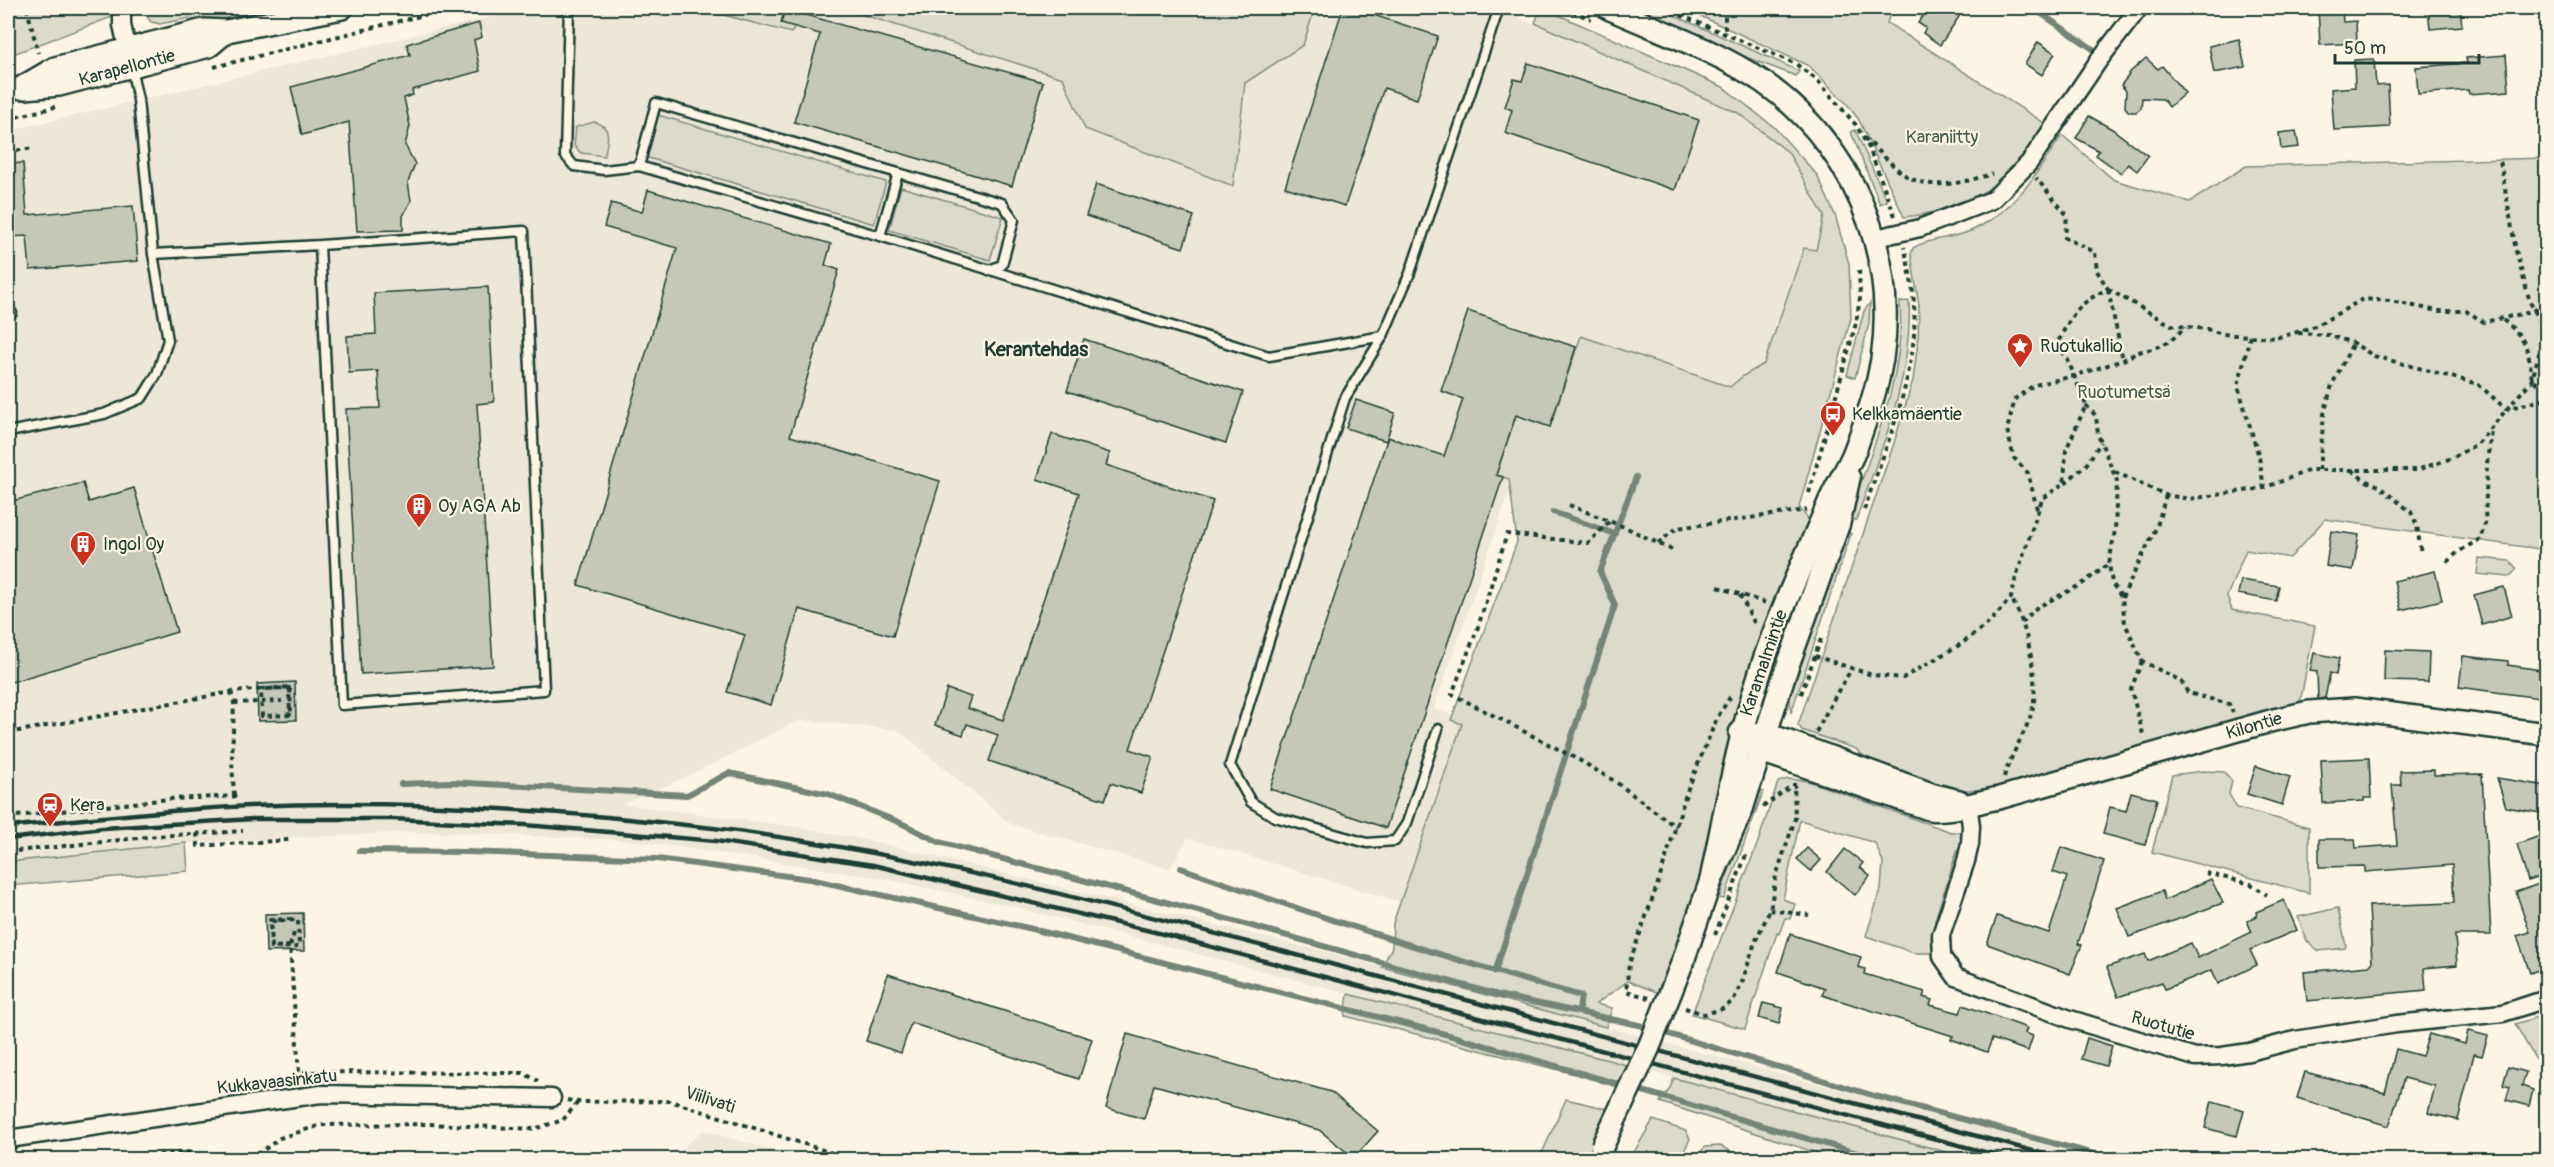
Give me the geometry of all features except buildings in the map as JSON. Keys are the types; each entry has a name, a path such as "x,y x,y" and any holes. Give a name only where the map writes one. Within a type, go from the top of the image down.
{"street":[{"path":"122,8 129,58"},
{"name":"Karapellontie","path":"14,90 56,68 208,46 227,31 342,8"},
{"path":"1876,238 1920,228 1978,207 1992,200 2031,170 2099,60 2139,8"},
{"name":"Karamalmintie","path":"1604,15 1736,65 1793,105 1821,135 1840,161 1863,202 1876,238 1884,296 1884,355 1873,399 1852,457 1827,506 1768,648 1740,733 1711,880"},
{"name":"Karamalmintie","path":"1598,1153 1646,1056 1711,880 1742,809 1783,679 1839,523 1852,457"},
{"name":"Kilontie","path":"1740,733 1929,809 1944,811 1968,803 1999,798 2274,720 2338,710 2390,712 2547,734"},
{"name":"Kilontie","path":"1764,742 1807,749 1934,795 1968,803"},
{"name":"Ruotutie","path":"1968,803 1971,826 1970,844 1941,935 1942,957 1956,977 2070,1020 2196,1057 2222,1056 2249,1052 2295,1040 2397,1024 2503,1013 2547,999"},
{"name":"Kukkavaasinkatu","path":"8,1139 321,1094 552,1098"}],"lane":[{"path":"569,8 565,155 574,165 604,170 639,166 880,236 1269,356 1383,336"},
{"path":"1438,729 1407,823 1395,841 1367,843 1275,817 1251,802 1230,765 1345,398 1383,336 1410,273 1499,8"},
{"path":"8,432 104,414 142,398 157,374 168,340 153,254 138,100 129,58"},
{"path":"639,166 656,103 898,172 1002,203 1014,220 1002,265 989,270"},
{"path":"880,236 898,172"},
{"path":"153,254 524,231 544,690 342,705 320,245"}],"path":[{"path":"27,8 39,52"},
{"path":"212,67 452,8"},
{"path":"1564,8 1604,15"},
{"path":"1722,8 1725,14 1725,34"},
{"path":"8,119 66,104"},
{"path":"1864,138 1903,174 1929,184 1941,185 1970,180 2001,171 2015,164 2031,170 2067,215 2065,238 2095,252 2097,271 2108,289 2123,360"},
{"path":"8,152 33,148"},
{"path":"2115,472 2166,495 2189,499 2264,488 2310,470 2417,470 2452,458 2477,444 2532,380 2545,331 2534,310 2516,251 2500,160"},
{"path":"1809,494 1856,323 1860,298 1857,258"},
{"path":"2108,289 2171,325 2222,334 2275,338 2318,325 2363,299 2390,301 2438,311 2466,311 2484,322 2503,320 2534,310 2547,303"},
{"path":"2108,289 2087,298 2072,313 2056,346 2067,358 2085,405 2096,416 2098,435 2115,472 2117,481 2115,530 2109,564 2112,583 2122,598 2125,623 2142,661 2181,681 2188,693 2229,704"},
{"path":"2503,320 2516,330 2528,349 2532,380"},
{"path":"2038,511 2028,472 2014,458 2007,430 2015,399 2034,385 2074,376 2170,341 2187,326"},
{"path":"2294,333 2329,335 2354,343 2374,356 2478,384 2506,409"},
{"path":"2250,336 2238,386 2259,457 2264,488"},
{"path":"2319,470 2324,414 2332,385 2354,343"},
{"path":"2532,380 2547,389"},
{"path":"2506,409 2547,399"},
{"path":"2064,483 2066,450 2085,405"},
{"path":"2447,562 2458,552 2480,539 2485,524 2487,464 2491,430"},
{"path":"1815,656 1872,675 1903,678 1969,639 1990,622 2011,598 2042,499 2086,465 2101,442"},
{"path":"2351,470 2364,480 2379,486 2411,512 2416,525 2421,554"},
{"path":"2122,598 2157,526 2166,495"},
{"path":"1569,505 1629,529 1676,552"},
{"path":"1658,543 1677,528 1810,509 1806,505"},
{"path":"1608,522 1588,543 1507,534 1478,627 1452,694 1579,760 1616,782 1676,827"},
{"path":"2022,623 2036,608 2082,584 2109,564"},
{"path":"1718,587 1783,609"},
{"path":"1740,594 1768,648"},
{"path":"1999,798 2008,762 2033,708 2035,681 2022,623 2011,598"},
{"path":"2142,661 2131,688 2149,755"},
{"path":"1807,749 1834,701 1837,690 1853,669"},
{"path":"8,733 231,692 257,688 290,687 291,716 262,716 261,689 289,688 290,714 283,714"},
{"path":"231,692 234,703 232,760 234,796"},
{"path":"1659,1001 1626,991 1629,964 1687,791 1717,718 1733,693"},
{"path":"234,703 282,701"},
{"path":"1679,1007 1704,1014 1722,1009 1733,1001 1770,910 1776,876 1795,819 1794,776"},
{"path":"1762,808 1802,783"},
{"path":"8,817 100,806 241,796"},
{"path":"8,852 197,833 243,831"},
{"path":"197,833 198,846 289,840"},
{"path":"2206,873 2251,884 2267,895"},
{"path":"1770,910 1809,915"},
{"path":"290,946 272,946 271,921 298,920 299,947 271,948 270,920 293,919"},
{"path":"294,933 290,946 299,1072 523,1073 535,1078 552,1098"},
{"name":"Viilivati","path":"552,1098 578,1102 670,1101 854,1160"},
{"path":"250,1160 280,1138 321,1125 430,1124 534,1129 563,1120 578,1102"},
{"path":"96,1160 192,1152 208,1160"}],"shaded area":[{"path":"530,8 698,8 791,32 810,8 842,8 1064,78 1085,129 1233,185 1245,82 1303,45 1315,8 1497,8 1738,113 1788,152 1825,216 1816,250 1770,366 1731,392 1512,484 1434,709 1466,720 1407,904 1188,838 1170,869 1011,824 898,730 800,720 686,777 623,804 797,827 880,843 1334,954 2098,1159 1972,1159 1612,1061 1011,906 887,879 636,841 413,832 186,843 8,862 8,131"},
{"path":"703,1130 802,1159 670,1159"}],"green space":[{"path":"8,8 115,8 112,17 8,56"},
{"path":"148,8 273,8 199,24 190,18 160,24 151,22 145,14"},
{"path":"698,8 810,8 791,33"},
{"path":"842,8 1315,8 1303,45 1245,83 1233,186 1085,129 1063,78"},
{"path":"1639,8 1658,8 1799,71 1796,76 1748,58"},
{"name":"Karaniitty","path":"1683,8 1892,8 1887,23 2046,124 2015,166 1993,186 1979,195 1945,209 1904,217 1859,120 1847,104 1809,66"},
{"path":"1539,12 1554,13 1723,87 1774,127 1817,175 1835,215 1849,264 1851,318 1799,507 1813,525 1664,995 1628,981 1596,1004 1612,1008 1606,1027 1382,967 1392,947 1393,923 1462,724 1451,720 1517,542 1509,479 1496,475 1516,415 1550,426 1581,336 1730,387 1743,376 1764,364 1804,248 1816,250 1824,216 1788,152 1738,113 1535,23"},
{"path":"658,115 886,182 874,224 645,157"},
{"path":"594,122 607,131 608,140 604,156 581,153 574,146 576,127"},
{"path":"1855,130 1887,201 1880,204 1851,132"},
{"name":"Ruotumetsä","path":"2062,135 2114,180 2190,202 2246,166 2546,158 2546,550 2325,519 2290,558 2246,550 2227,596 2232,610 2315,626 2300,703 1985,790 1951,790 1869,762 1856,749 1802,730 1798,725 1894,443 1913,380 1918,341 1919,306 1911,254 1913,248 1920,244 1960,235 1990,221 2025,188"},
{"path":"901,187 1003,217 990,260 889,230"},
{"path":"1909,301 1909,329 1901,385 1885,440 1856,520 1848,518 1877,439 1893,385 1898,357 1900,302"},
{"path":"1870,303 1869,324 1855,378 1847,375 1864,311"},
{"path":"1844,531 1851,534 1791,713 1790,700 1794,675"},
{"path":"2479,558 2510,561 2517,569 2509,577 2477,574"},
{"path":"2203,771 2224,772 2232,781 2229,794 2237,808 2309,827 2309,893 2152,852 2172,775"},
{"path":"1788,779 1808,781 1951,832 1963,832 1964,850 1957,851 1935,920 1933,953 1914,953 1866,936 1881,889 1883,862 1875,843 1800,820 1783,899 1795,904 1790,919 1785,918 1779,934 1777,933 1745,1029 1692,1014 1758,842 1778,782"},
{"path":"1758,790 1763,792 1724,899 1719,898"},
{"path":"186,843 188,871 8,886 8,862"},
{"path":"2338,908 2346,946 2319,951 2307,941 2298,917"},
{"path":"1348,994 1633,1067 1631,1074 1617,1087 1345,1016"},
{"path":"2541,1016 2546,1024 2546,1077 2515,1024"},
{"path":"1674,1078 1972,1159 1836,1159 1660,1102"},
{"path":"1566,1099 1612,1110 1585,1159 1539,1160"},
{"path":"1653,1120 1686,1131 1690,1139 1680,1159 1630,1159"},
{"path":"1720,1146 1747,1159 1695,1159 1705,1147"}],"waterway":[{"path":"2033,8 2093,49"},
{"path":"1495,972 1615,605 1600,572 1636,477"},
{"path":"1553,512 1615,534"},
{"path":"401,784 450,782 687,795 729,773 828,794 901,823 939,842 1173,904 1498,995 1639,1025 1875,1096 2117,1160"},
{"path":"359,851 466,852 657,859 810,879 1028,928 1449,1035 1881,1160"},
{"path":"1181,868 1380,935 1581,996 1579,1011"}],"railway":[{"path":"8,827 249,806 365,804 540,811 713,828 792,839 951,869 1109,906 2067,1160"},
{"path":"8,839 103,828 253,819 392,819 525,825 716,841 873,865 1163,934 2015,1160"}],"place":[{"name":"Ruotukallio","path":"2020,369"},
{"name":"Kelkkamäentie","path":"1833,437"},
{"name":"Oy AGA Ab","path":"419,529"},
{"name":"Ingol Oy","path":"83,567"},
{"name":"Kera","path":"50,828"}],"district":[{"name":"Kerantehdas","path":"1036,349"}]}
